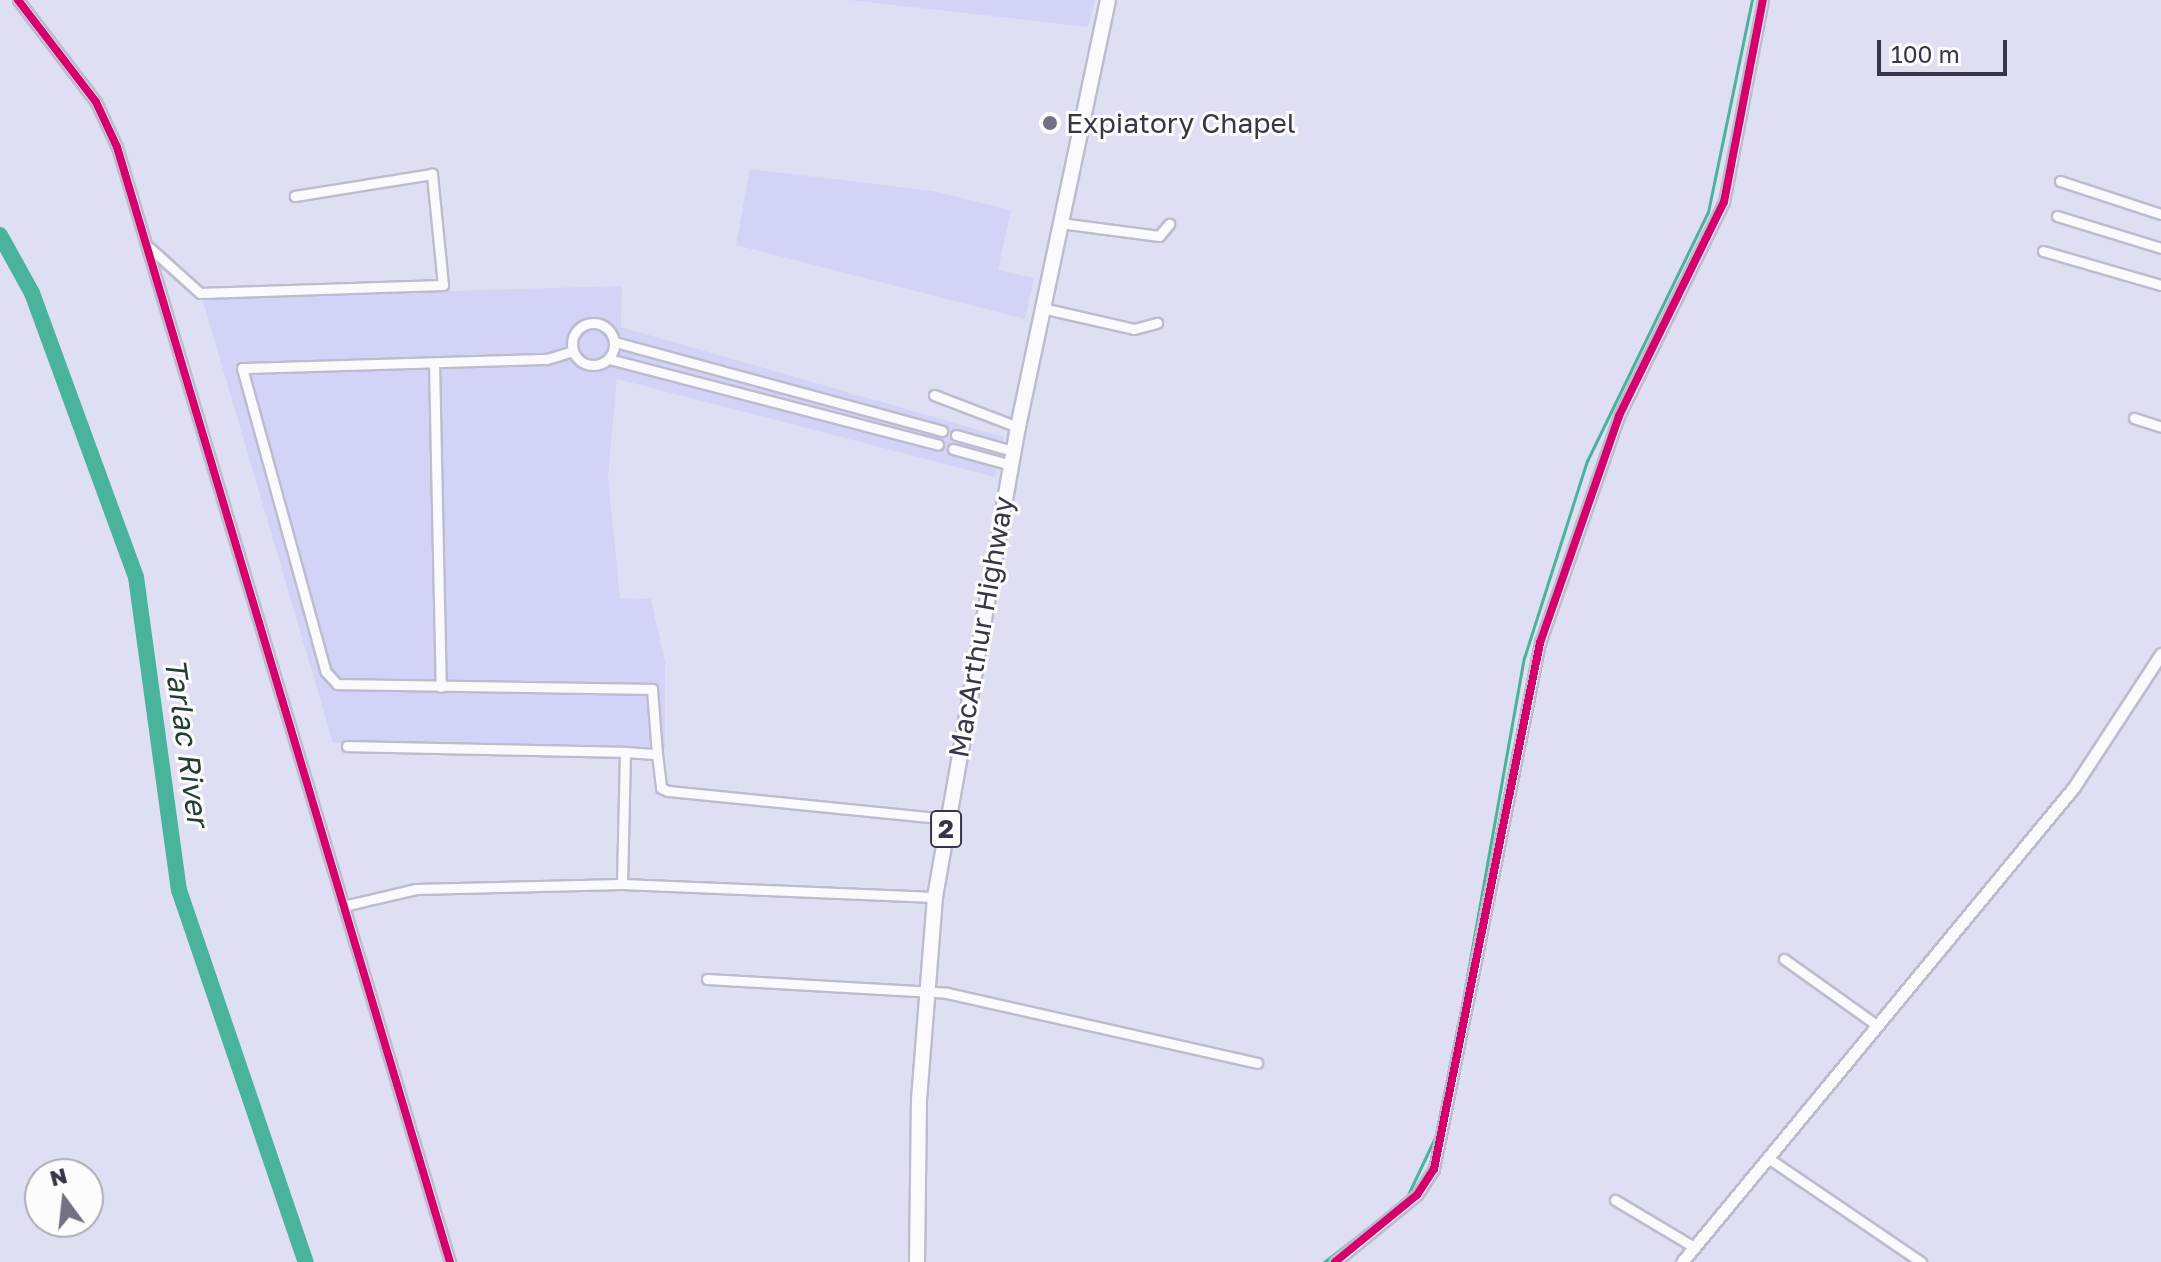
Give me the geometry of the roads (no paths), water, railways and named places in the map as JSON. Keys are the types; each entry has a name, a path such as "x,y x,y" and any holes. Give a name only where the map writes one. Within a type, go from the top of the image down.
{"highway":[{"name":"MacArthur Highway","path":"917,1262 925,992 935,897 1012,458 1108,0"}],"street":[{"path":"18,0 101,113 147,246 450,1262"},
{"path":"1335,1262 1417,1195 1434,1169 1540,643 1614,426 1724,202 1763,0"},
{"path":"147,246 200,293 443,285 432,174 295,196"},
{"path":"2060,181 2161,214"},
{"path":"2057,216 2161,248"},
{"path":"1060,223 1159,236 1169,224"},
{"path":"2043,251 2161,285"},
{"path":"1042,308 1134,329 1157,323"},
{"path":"573,351 584,324 607,327 615,342 942,431"},
{"path":"609,359 615,342"},
{"path":"573,351 589,365 609,359 938,445"},
{"path":"573,351 546,359 242,368 326,672 352,688 652,689 661,788 948,819"},
{"path":"434,363 441,687"},
{"path":"699,382 703,367"},
{"path":"777,403 780,388"},
{"path":"934,395 1018,427"},
{"path":"854,423 855,408"},
{"path":"2134,418 2161,427"},
{"path":"956,435 1012,458"},
{"path":"953,449 1012,458"},
{"path":"1682,1262 1875,1024 2074,787 2161,654"},
{"path":"347,746 657,754"},
{"path":"622,884 625,752"},
{"path":"343,906 416,889 622,884 935,897"},
{"path":"1784,959 1875,1024"},
{"path":"707,979 925,992 1257,1063"},
{"path":"1768,1158 1921,1262"},
{"path":"1615,1200 1694,1247"}],"waterway":[{"path":"1460,1016 1524,658 1587,461 1708,212 1752,0"},
{"name":"Tarlac River","path":"0,235 32,293 136,577 179,890 306,1262"},
{"path":"1406,1199 1437,1133"},
{"path":"1324,1262 1397,1206"}],"place":[{"name":"Expiatory Chapel","path":"1050,123"}]}
